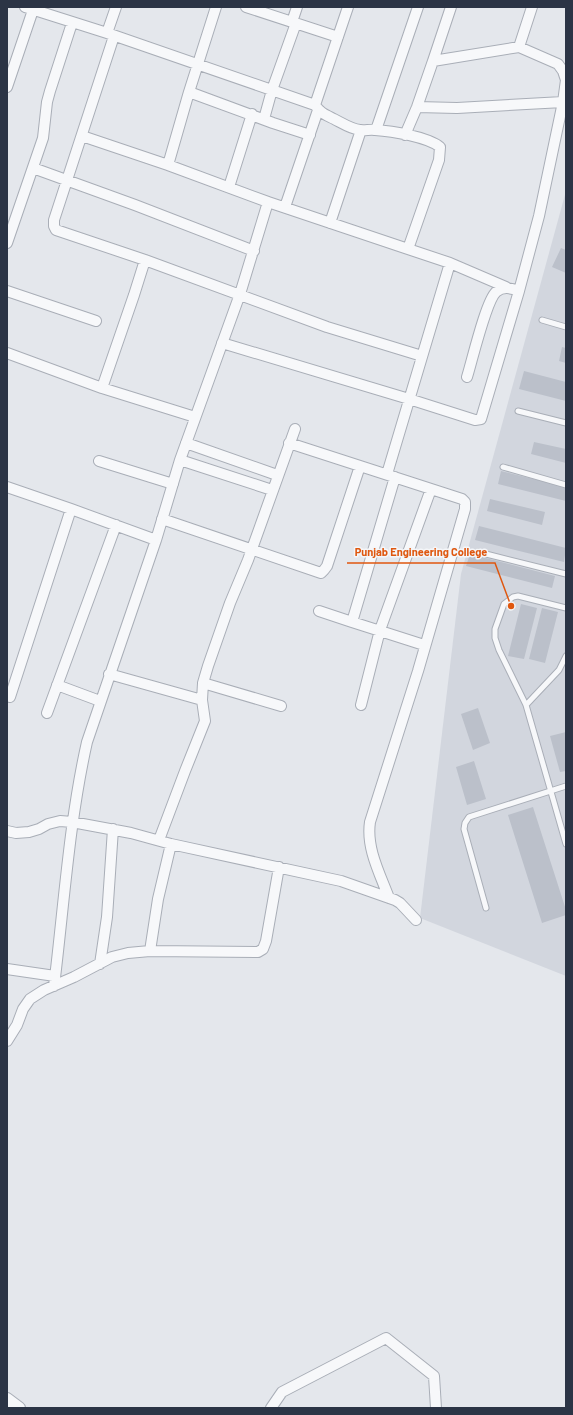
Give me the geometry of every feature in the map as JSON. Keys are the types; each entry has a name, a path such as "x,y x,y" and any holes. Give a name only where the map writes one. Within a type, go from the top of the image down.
{"street":[{"path":"116,7 110,35 82,136 66,179 54,220 56,230 240,294 327,327 422,356"},
{"path":"168,165 216,7"},
{"path":"246,7 338,37"},
{"path":"264,119 294,23 296,7"},
{"path":"285,207 310,135 317,107 348,7"},
{"path":"376,130 418,7"},
{"path":"405,135 417,107 451,7"},
{"path":"519,47 532,7"},
{"path":"7,87 29,8 272,90 317,107 324,114 361,130 376,130 405,135 435,143 440,147 439,160 408,249"},
{"path":"7,243 43,138 50,91 72,23"},
{"path":"222,343 475,420 481,419 519,291 539,216 563,102 566,80 562,63 519,47 433,61"},
{"path":"189,92 310,135"},
{"path":"417,107 457,108 563,102"},
{"path":"229,187 252,114"},
{"path":"330,223 361,130"},
{"path":"82,136 168,165 268,202 450,263 519,291"},
{"path":"33,168 66,179 254,251"},
{"path":"54,981 72,822 87,742 156,540 180,460 240,294 268,202"},
{"path":"102,388 145,260"},
{"path":"352,622 410,399 450,263"},
{"path":"467,377 488,307 494,293 506,287"},
{"path":"7,291 96,321"},
{"path":"7,353 102,388 195,417"},
{"path":"159,840 205,721 202,700 203,682 224,620 252,549 295,429"},
{"path":"186,443 278,475"},
{"path":"289,443 462,499 465,502 465,509 424,645 418,671 374,808 369,831 369,842 389,898"},
{"path":"180,460 272,490"},
{"path":"99,461 173,484"},
{"path":"162,519 321,573 327,566 360,466"},
{"path":"7,487 156,540"},
{"path":"361,705 380,630 431,489"},
{"path":"10,697 71,509"},
{"path":"47,713 116,525"},
{"path":"319,611 424,645"},
{"path":"109,674 202,700"},
{"path":"203,682 281,706"},
{"path":"57,685 100,701"},
{"path":"7,831 16,833 29,832 60,821 112,829 171,844 341,881 400,903 416,920"},
{"path":"100,964 107,917 112,829"},
{"path":"150,950 158,898 171,844"},
{"path":"7,1041 17,1025 23,1009 30,999 54,981 100,964 112,957 150,950 258,952 263,948 266,941 279,867"},
{"path":"7,969 54,981"},
{"path":"271,1408 282,1392 386,1338 434,1376 436,1408"},
{"path":"7,1399 20,1408"}],"lane":[{"path":"542,320 566,327"},
{"path":"518,411 566,423"},
{"path":"503,467 566,485"},
{"path":"478,552 566,574"},
{"path":"566,608 518,596 508,600 504,604 495,629 496,644 526,705 566,844"},
{"path":"526,705 559,670 566,656"},
{"path":"486,908 464,829 465,823 470,817 566,786"}],"shaded area":[{"path":"566,191 566,976 420,918 461,574"}],"building":[{"path":"561,248 566,250 566,273 552,267"},
{"path":"562,347 566,348 566,363 559,361"},
{"path":"524,371 566,382 566,401 519,389"},
{"path":"534,442 566,449 566,463 531,454"},
{"path":"501,471 566,487 566,501 498,484"},
{"path":"490,499 545,512 542,525 487,511"},
{"path":"479,526 566,548 564,562 475,540"},
{"path":"470,554 555,576 552,588 466,566"},
{"path":"521,604 537,608 524,659 508,656"},
{"path":"542,608 558,612 545,663 529,659"},
{"path":"478,708 490,743 473,750 461,714"},
{"path":"566,732 566,771 560,772 550,736"},
{"path":"474,761 486,799 467,805 456,767"},
{"path":"533,807 566,910 566,915 542,923 508,815"}],"place":[{"name":"Punjab Engineering College","path":"511,606"}]}
